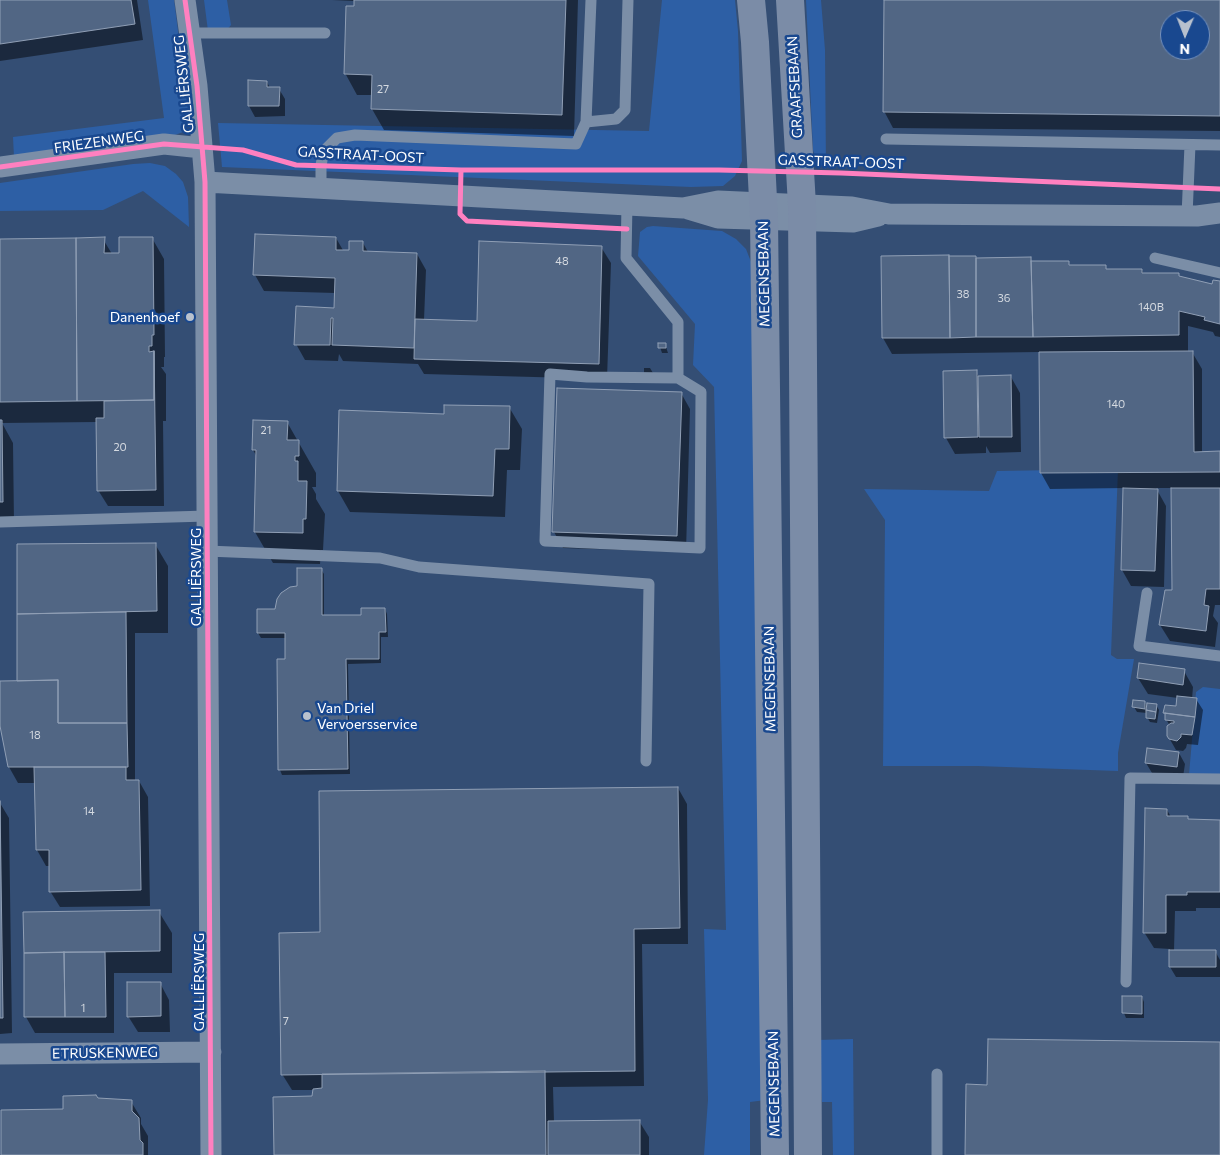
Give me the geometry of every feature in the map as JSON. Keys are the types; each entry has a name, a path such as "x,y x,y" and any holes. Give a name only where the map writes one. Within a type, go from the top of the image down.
{"main road":[{"path":"751,0 755,42 763,211"},
{"name":"GRAAFSEBAAN","path":"790,0 802,213"},
{"name":"MEGENSEBAAN","path":"763,211 775,1155"},
{"path":"802,213 808,1155"}],"street":[{"name":"GALLIËRSWEG","path":"185,0 197,86 205,182 211,1155"},
{"name":"FRIEZENWEG","path":"0,167 164,144 202,148"},
{"path":"205,182 627,204 683,208 718,218 763,211 802,213 852,207 889,214 1192,216 1220,214"},
{"path":"1192,216 1220,222"},
{"name":"ETRUSKENWEG","path":"0,1054 211,1052"}],"lane":[{"path":"321,188 321,165 324,151 337,138 355,135 576,144 586,122 591,0"},
{"path":"586,122 616,118 625,110 628,0"},
{"path":"190,33 325,33"},
{"path":"886,139 1220,146"},
{"path":"1190,145 1192,216"},
{"path":"627,204 626,258 678,322 678,378"},
{"path":"1155,258 1220,273"},
{"path":"550,374 587,377 678,378 701,392 700,548 545,541 550,374"},
{"path":"0,522 207,516"},
{"path":"207,551 380,558 419,567 649,584 646,761"},
{"path":"1147,593 1139,646 1220,656"},
{"path":"1126,982 1130,778 1220,779"},
{"path":"937,1155 938,1074"}],"shaded area":[{"path":"148,0 174,0 189,115 183,132 175,135 14,157 13,137 164,118"},
{"path":"204,0 227,0 231,25 225,32 208,31"},
{"path":"662,0 735,0 738,31 742,161 735,176 723,186 691,187 222,167 218,123 649,131"},
{"path":"806,0 821,0 825,50 826,169 817,162 813,150"},
{"path":"150,163 165,166 183,182 188,197 189,227 143,191 103,210 0,211 0,183"},
{"path":"647,227 722,231 736,239 746,249 753,267 766,1100 750,1102 750,1155 704,1155 708,1100 704,929 726,930 714,387 693,365 695,324 638,256 640,232"},
{"path":"1118,469 1111,655 1117,659 1134,659 1118,753 1118,771 978,766 883,766 885,520 864,489 989,491 997,471"},
{"path":"1203,687 1220,689 1220,777 1189,775 1196,692"},
{"path":"853,1039 854,1155 833,1155 832,1102 822,1102 817,1040"}],"building":[{"path":"0,0 131,0 135,24 0,44"},
{"path":"354,0 566,0 562,115 371,109 372,75 344,74 346,6 354,6"},
{"path":"884,0 1220,0 1220,116 883,112"},
{"path":"248,80 267,81 267,87 280,87 279,106 248,106"},
{"path":"255,234 336,237 336,250 349,250 349,241 363,241 363,251 417,253 414,348 332,345 333,318 331,318 330,345 294,345 296,306 334,308 335,278 253,275"},
{"path":"105,237 104,253 119,253 119,237 153,237 154,335 152,335 152,346 149,346 149,352 154,351 154,400 77,401 76,238"},
{"path":"76,238 77,401 0,402 0,239"},
{"path":"479,241 602,246 599,364 414,359 415,319 477,321"},
{"path":"949,255 950,338 882,338 881,256"},
{"path":"949,256 976,256 976,337 950,338"},
{"path":"1031,257 1033,337 976,337 976,258"},
{"path":"1031,261 1069,261 1069,265 1106,265 1106,269 1142,269 1142,273 1179,273 1179,276 1212,284 1213,280 1220,281 1220,324 1204,320 1205,317 1179,311 1179,335 1033,337"},
{"path":"658,343 666,343 666,348 658,348"},
{"path":"154,351 156,490 97,491 96,418 104,418 104,401 154,400"},
{"path":"1193,351 1194,452 1220,451 1220,472 1040,473 1039,352"},
{"path":"977,370 978,437 944,438 943,371"},
{"path":"1011,375 1012,437 979,437 978,376"},
{"path":"557,388 682,392 677,536 552,532"},
{"path":"444,405 510,406 509,449 495,449 493,496 337,491 339,410 444,414"},
{"path":"0,420 2,420 3,502 0,502"},
{"path":"253,420 288,421 287,440 299,440 299,456 295,456 295,461 298,461 298,481 307,481 306,519 303,519 303,533 254,532 256,450 252,450"},
{"path":"1123,488 1158,489 1155,571 1121,570"},
{"path":"1171,488 1220,488 1220,589 1206,589 1204,605 1209,606 1206,631 1159,625 1165,590 1172,590"},
{"path":"156,543 157,611 17,614 17,544"},
{"path":"297,568 322,568 322,615 361,615 361,608 385,608 386,632 379,632 379,659 346,659 348,769 278,770 277,659 285,659 285,633 257,633 257,609 275,609 277,599 281,593 290,587 297,586"},
{"path":"126,612 127,723 58,723 58,680 17,681 17,614"},
{"path":"1139,663 1185,669 1183,685 1137,678"},
{"path":"58,680 58,723 127,723 128,767 8,767 0,726 0,681"},
{"path":"1177,696 1197,698 1195,717 1163,713 1165,705 1176,706"},
{"path":"1133,700 1145,701 1145,709 1132,707"},
{"path":"1147,703 1157,704 1156,712 1146,710"},
{"path":"1146,710 1156,712 1155,719 1146,718"},
{"path":"1165,713 1195,717 1192,735 1181,734 1177,741 1169,739 1167,736 1167,726 1174,723 1174,721 1165,720"},
{"path":"1147,748 1179,752 1177,767 1145,763"},
{"path":"34,767 126,767 126,780 139,780 141,890 49,892 49,850 36,850"},
{"path":"678,787 680,928 634,929 635,1071 281,1075 279,933 320,932 319,791"},
{"path":"0,801 3,1018 0,1018"},
{"path":"1145,808 1167,809 1167,816 1188,816 1188,819 1220,820 1220,892 1187,892 1187,895 1166,895 1166,933 1143,933"},
{"path":"160,910 160,951 24,953 23,912"},
{"path":"1169,950 1216,950 1216,967 1169,967"},
{"path":"64,952 105,952 106,1017 65,1017"},
{"path":"64,952 65,1017 24,1017 24,953"},
{"path":"127,982 161,982 161,1016 127,1017"},
{"path":"1122,996 1142,996 1142,1014 1122,1013"},
{"path":"988,1039 1220,1042 1220,1155 965,1155 966,1084 987,1085"},
{"path":"545,1071 546,1155 274,1155 273,1097 312,1096 313,1089 322,1088 322,1074"},
{"path":"96,1095 98,1098 132,1100 132,1111 139,1118 143,1155 1,1155 1,1110 63,1109 63,1096"},
{"path":"640,1120 640,1155 548,1155 548,1121"}],"cycle path":[{"path":"185,0 197,86 205,182 211,1155"},
{"name":"GASSTRAAT-OOST","path":"0,167 164,144 243,150 296,165 461,170 719,170 841,173 1220,189"},
{"path":"461,170 460,214 467,221 627,229"}],"place":[{"name":"Danenhoef","path":"190,317"},
{"name":"Van Driel Vervoersservice","path":"307,716"}]}
